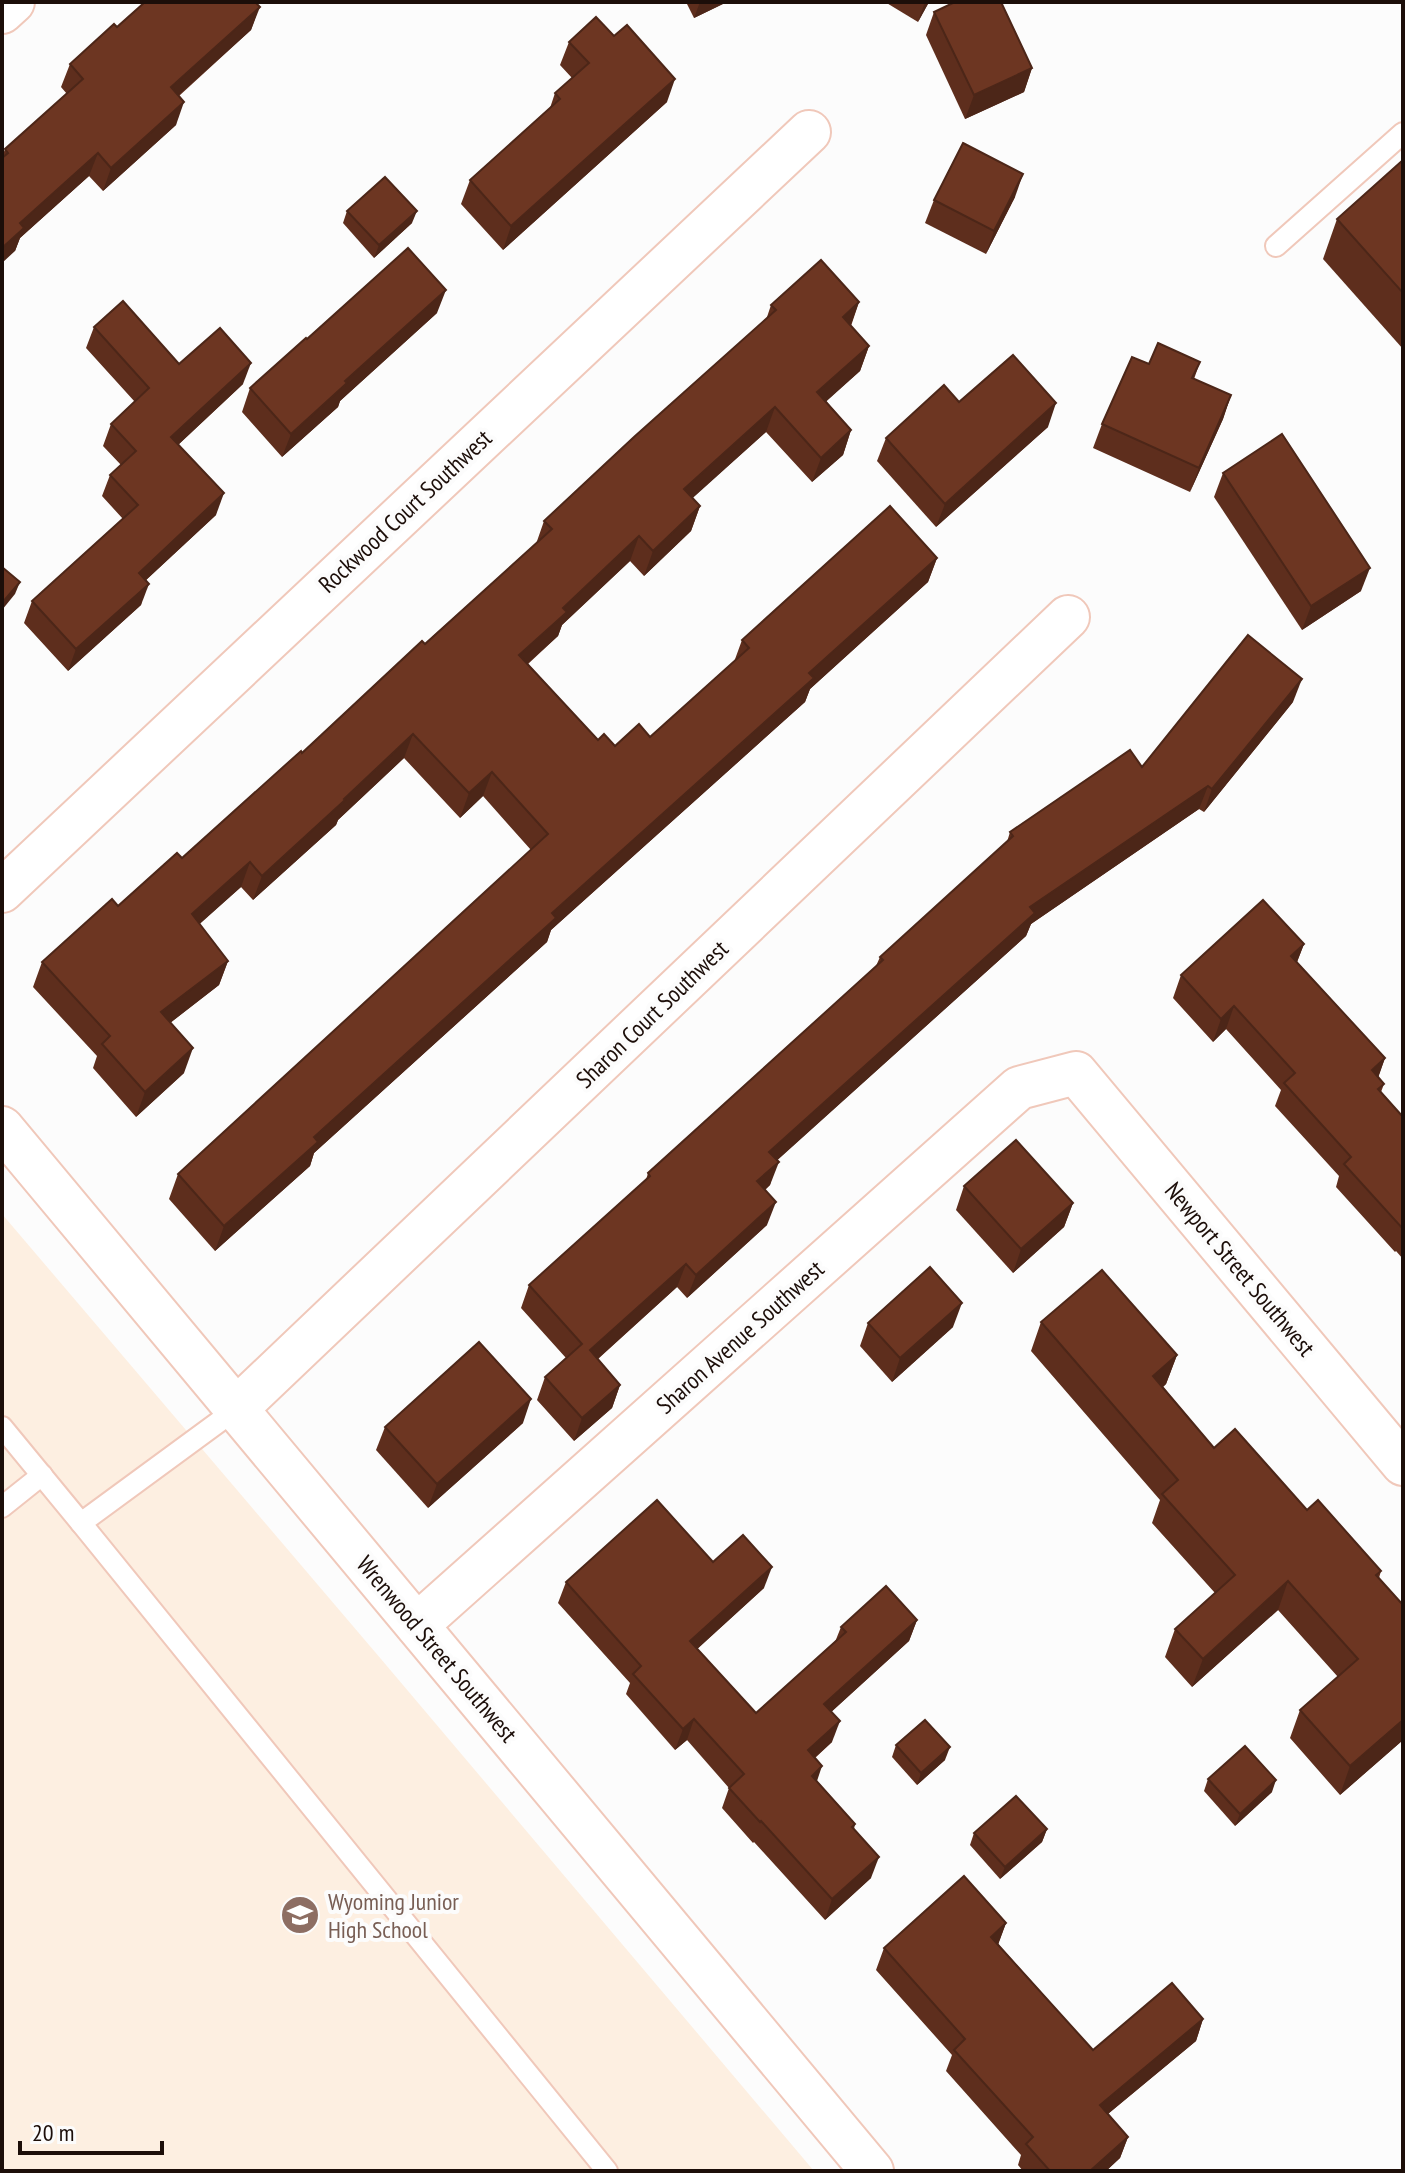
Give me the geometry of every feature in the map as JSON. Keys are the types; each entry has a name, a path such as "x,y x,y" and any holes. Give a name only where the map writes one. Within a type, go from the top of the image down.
{"street":[{"path":"2,12 13,2"},
{"name":"Rockwood Court Southwest","path":"2,891 809,132"},
{"name":"Sharon Court Southwest","path":"235,1410 1068,617"},
{"name":"Newport Street Southwest","path":"1076,1073 1403,1464"},
{"name":"Sharon Avenue Southwest","path":"417,1625 1019,1088 1076,1073"},
{"name":"Wrenwood Street Southwest","path":"2,1128 872,2171"}],"lane":[{"path":"1276,246 1403,133"},
{"path":"81,1523 235,1410"},
{"path":"2,1427 607,2171"},
{"path":"2,1507 42,1475"}],"shaded area":[{"name":"Wyoming Junior High School","path":"2,1214 381,1659 814,2171 2,2171"}],"building":[{"path":"145,2 255,2 260,7 171,87 184,102 111,168 98,153 20,223 24,228 2,248 2,158 8,153 5,149 83,79 70,64 114,24 117,27"},
{"path":"955,2 1001,2 1032,68 974,95 934,12"},
{"path":"596,17 614,36 627,25 675,79 511,226 470,180 560,99 555,93 589,63 569,42"},
{"path":"963,143 1023,174 994,231 934,200"},
{"path":"1403,160 1403,293 1337,219"},
{"path":"385,177 417,211 379,245 347,211"},
{"path":"408,248 446,290 291,434 250,388"},
{"path":"821,260 859,302 843,317 869,346 817,392 851,430 821,458 775,407 684,489 700,506 653,551 639,536 563,608 567,612 519,655 598,740 604,734 615,746 639,724 650,737 749,648 742,640 890,506 937,558 809,673 814,678 552,913 556,918 314,1137 318,1142 224,1226 178,1174 548,834 492,772 469,793 413,734 262,876 250,862 192,914 228,961 161,1012 193,1048 145,1092 102,1044 110,1036 42,962 112,899 118,906 177,853 182,858 302,753 422,641 425,644 552,529 544,521 776,310 771,305"},
{"path":"123,301 179,364 220,328 251,363 171,437 224,493 139,573 149,584 76,649 32,601 138,505 110,475 136,451 111,424 149,388 94,327"},
{"path":"1158,343 1200,362 1192,378 1231,395 1199,468 1102,424 1132,357 1149,364"},
{"path":"1013,355 1056,403 945,504 886,438 944,385 959,402"},
{"path":"1282,434 1370,568 1311,606 1223,473"},
{"path":"2,567 20,582 2,603"},
{"path":"1248,635 1302,679 1212,789 1208,786 1030,907 1035,913 769,1152 779,1162 757,1181 776,1202 696,1275 686,1264 590,1350 620,1385 582,1418 545,1377 582,1344 529,1285 883,960 880,957 1013,836 1010,832 1130,750 1142,767"},
{"path":"1263,900 1304,944 1291,956 1385,1058 1372,1070 1384,1084 1378,1089 1403,1117 1403,1229 1344,1164 1351,1157 1284,1083 1295,1073 1234,1006 1221,1019 1181,975"},
{"path":"1016,1140 1073,1203 1021,1249 964,1186"},
{"path":"930,1267 962,1303 900,1358 868,1323"},
{"path":"1102,1270 1177,1355 1153,1376 1214,1448 1235,1429 1307,1510 1318,1500 1381,1571 1376,1575 1403,1605 1403,1720 1350,1766 1300,1710 1358,1659 1288,1581 1203,1659 1175,1629 1235,1575 1162,1494 1178,1480 1041,1322"},
{"path":"479,1342 531,1399 437,1484 385,1427"},
{"path":"657,1500 713,1562 743,1535 772,1567 690,1641 756,1713 846,1632 841,1627 886,1586 917,1620 824,1704 840,1721 808,1750 822,1766 812,1776 855,1824 852,1827 879,1857 832,1899 729,1788 744,1774 694,1719 683,1729 633,1674 641,1666 566,1582"},
{"path":"925,1720 950,1747 921,1773 896,1745"},
{"path":"1245,1746 1276,1780 1240,1814 1208,1779"},
{"path":"1016,1796 1047,1829 1005,1867 974,1833"},
{"path":"964,1876 1006,1923 991,1937 1093,2050 1172,1983 1203,2019 1100,2105 1128,2137 1090,2171 1050,2171 1026,2144 1033,2137 954,2050 965,2039 884,1948"}],"place":[{"name":"Wyoming Junior High School","path":"300,1915"}]}
